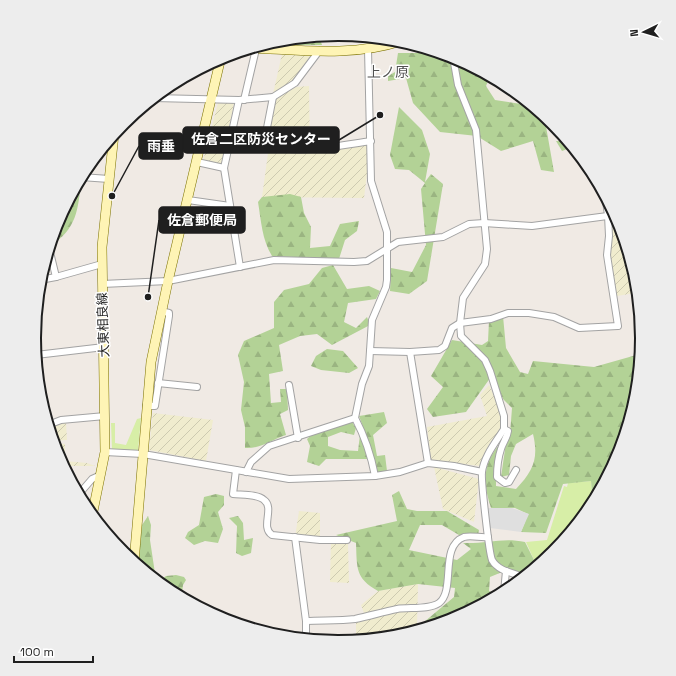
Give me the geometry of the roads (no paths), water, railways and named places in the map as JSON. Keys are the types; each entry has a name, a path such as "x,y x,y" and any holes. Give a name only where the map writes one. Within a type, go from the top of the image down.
{"main road":[{"path":"271,49 319,51 368,49 384,45"},
{"path":"135,554 150,362 219,66"},
{"name":"大東相良線","path":"94,507 102,475 105,452 102,247 113,144"}],"street":[{"path":"368,49 371,181 388,232 386,287 372,320 369,366 356,405 355,418 362,429 371,455 375,476"},
{"path":"163,98 211,98 241,100 273,97 294,83 319,51"},
{"path":"240,267 224,168 252,54"},
{"path":"454,65 458,85 476,130 487,249 485,264 463,298 460,322 461,336 485,360 490,371 504,416 504,429 492,445 482,472 488,537 492,560 498,567 518,575"},
{"path":"273,97 265,138 269,146 288,150 305,150 371,141"},
{"path":"197,162 224,168"},
{"path":"88,178 109,179"},
{"path":"188,200 230,206"},
{"path":"102,284 168,281 274,260 360,262 366,261 387,247 398,242 443,237 469,224 484,223 532,226 608,215"},
{"path":"370,352 439,350 445,346 452,328 460,322 491,319 508,313 529,313 554,317 579,328 618,326 607,256 608,215"},
{"path":"52,259 56,277"},
{"path":"47,279 102,264"},
{"path":"146,406 155,406 169,316 169,313 161,311"},
{"path":"42,354 104,348"},
{"path":"410,352 428,463"},
{"path":"158,383 197,387"},
{"path":"289,385 298,438"},
{"path":"54,423 61,420 105,416"},
{"path":"246,472 251,462 269,446 298,438 355,418"},
{"path":"504,429 508,431 501,448 497,467 497,477 505,483 509,482 516,470"},
{"path":"105,452 143,454 289,479 375,476 400,472 428,463 454,466 482,472"},
{"path":"236,470 233,494 259,497 265,500 268,504 267,529 272,535 320,540 347,540"},
{"path":"83,489 92,479 102,475"},
{"path":"295,537 306,621 306,633"},
{"path":"306,621 354,619 398,609 432,606 438,604 444,598 448,563 453,549 458,541 465,537 488,537"},
{"path":"505,584 506,571"}],"place":[{"name":"佐倉二区防災センター","path":"380,115"},
{"name":"雨垂","path":"112,196"},
{"name":"佐倉郵便局","path":"148,297"}],"district":[{"name":"上ノ原","path":"388,72"}]}
